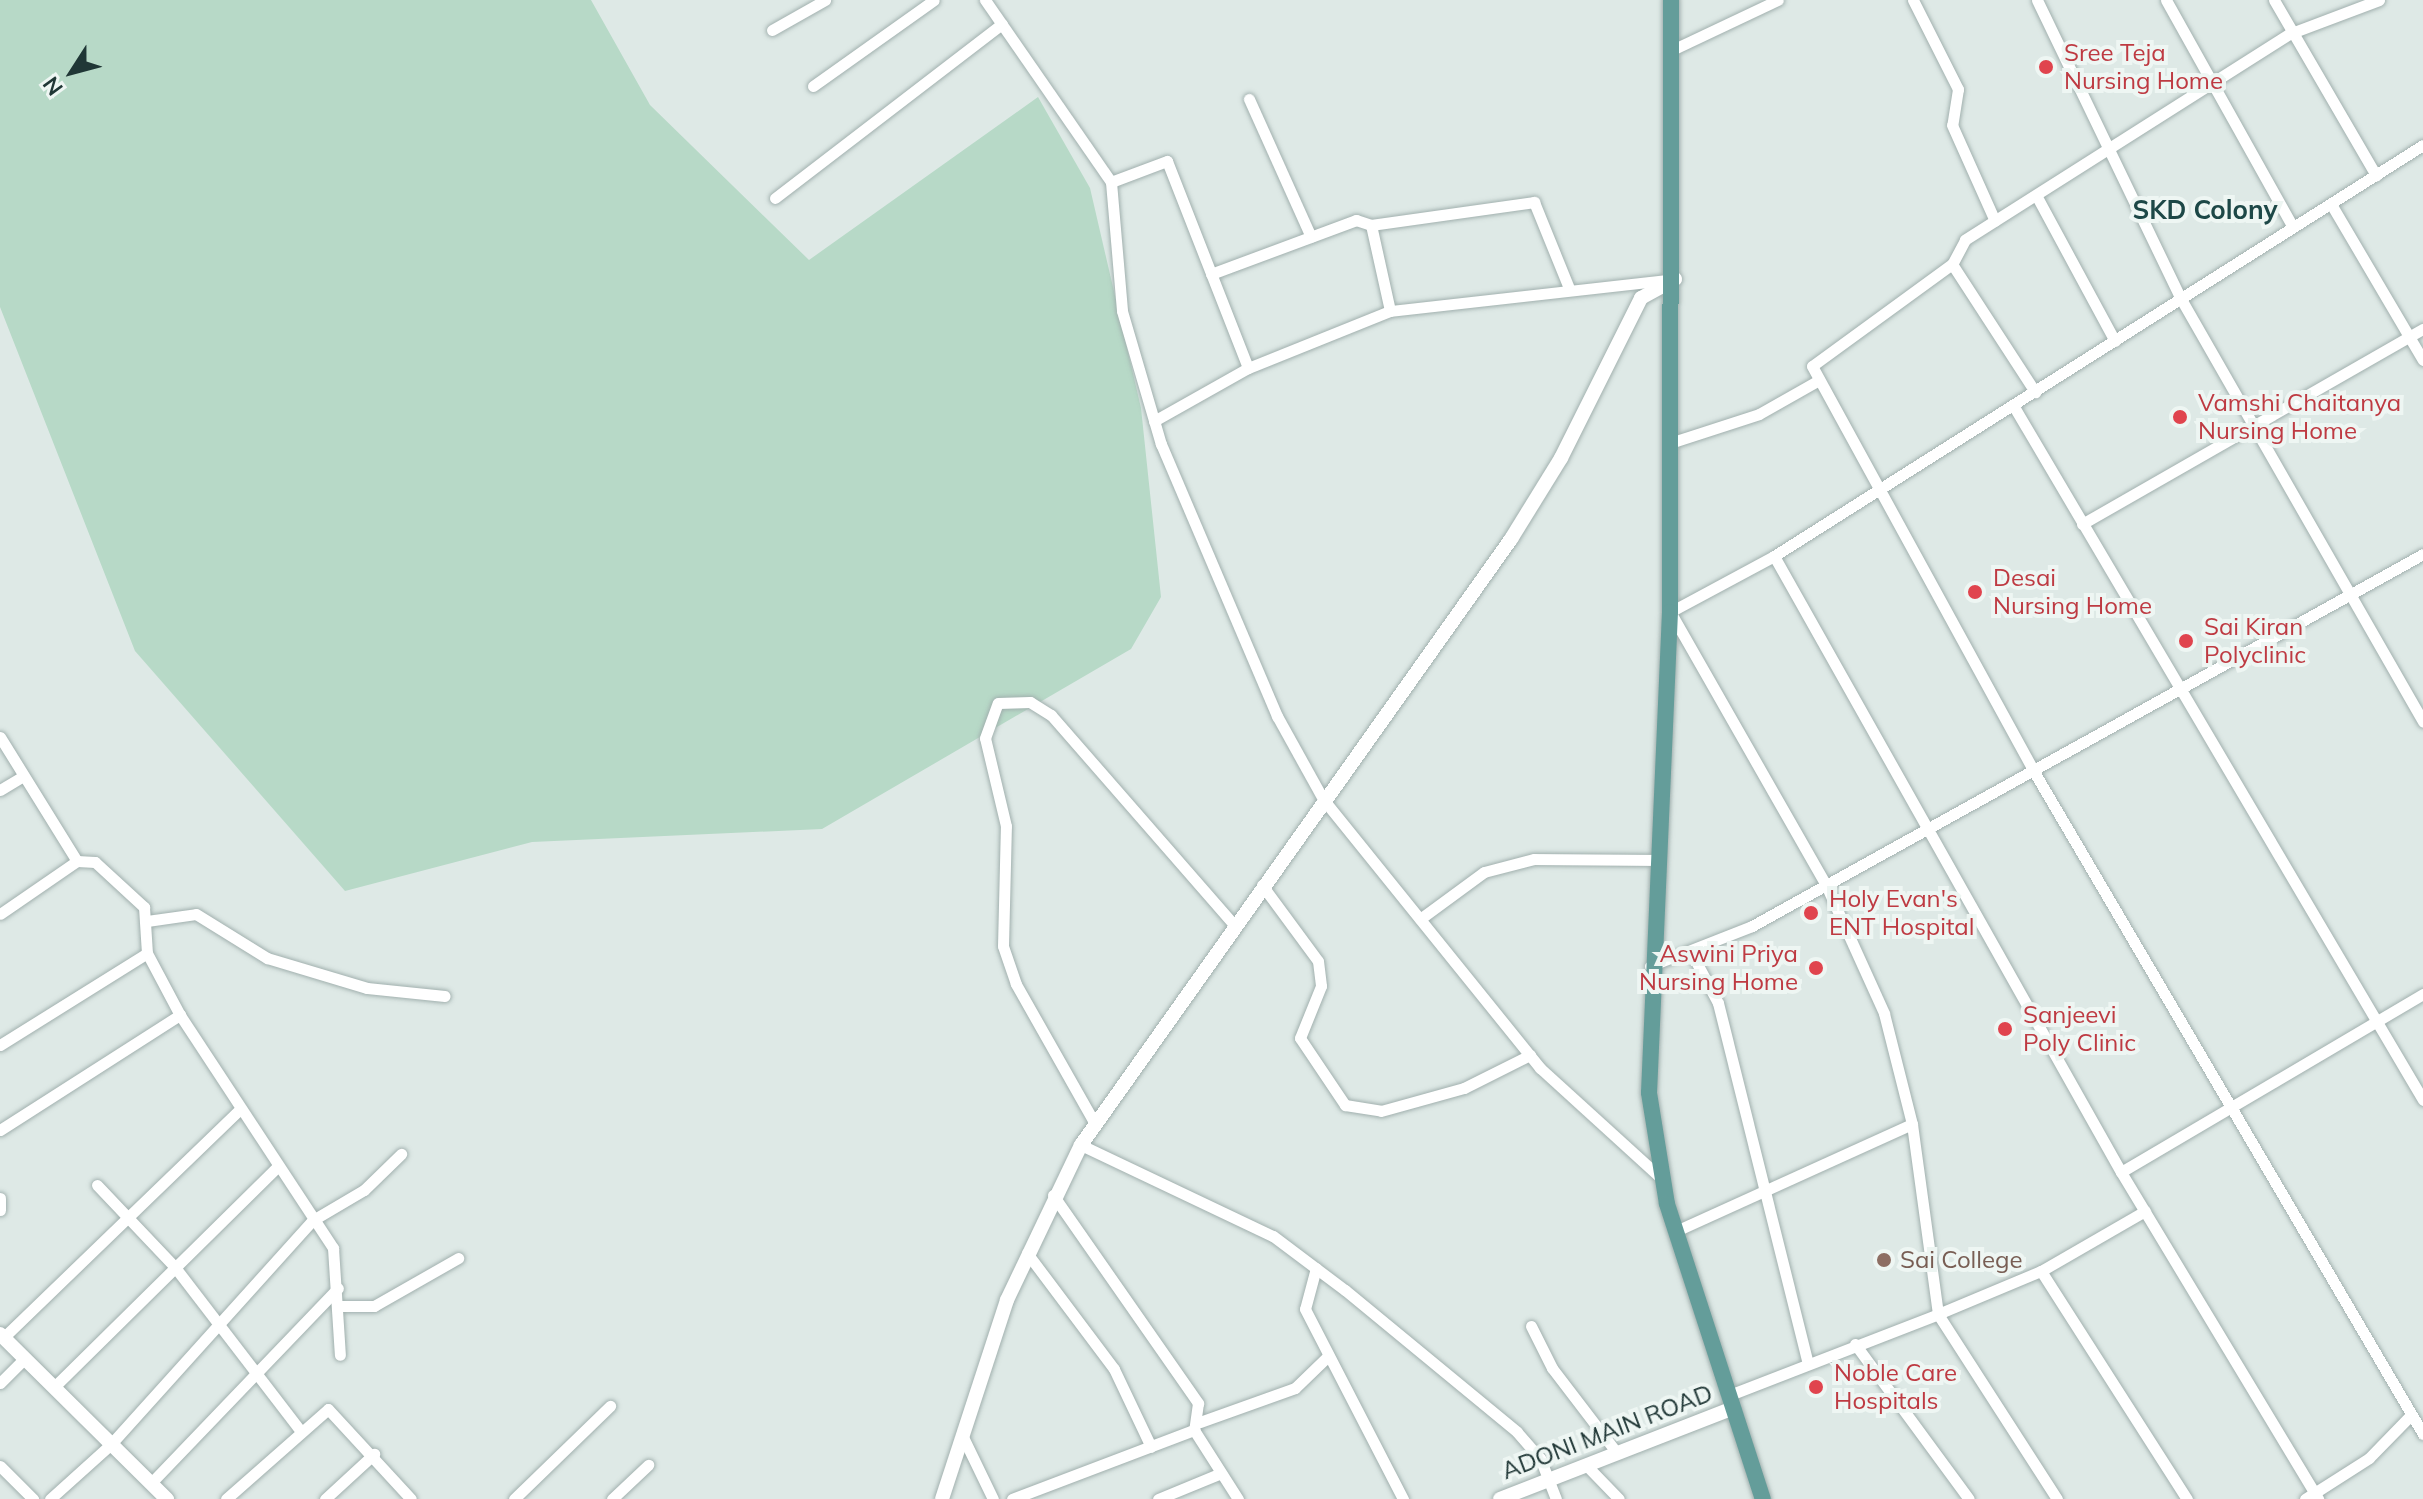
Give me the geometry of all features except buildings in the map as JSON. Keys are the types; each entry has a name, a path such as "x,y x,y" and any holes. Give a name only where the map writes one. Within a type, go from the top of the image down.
{"main road":[{"path":"1671,0 1675,279 1670,612 1649,966 1649,1093 1663,1181 1729,1402"},
{"name":"ADONI MAIN ROAD","path":"1729,1402 1763,1499"}],"street":[{"path":"772,30 825,0"},
{"path":"813,86 934,0"},
{"path":"985,0 1111,182 1122,311 1154,421 1277,716 1323,799 1530,1055 1663,1181"},
{"path":"1672,50 1778,0"},
{"path":"1913,0 1958,89 1952,125 1995,221"},
{"path":"2037,0 2181,299 2251,429 2423,722"},
{"path":"2166,0 2209,85 2293,227"},
{"path":"2274,0 2289,34 2376,175"},
{"path":"2379,0 2289,34 1965,240 1952,264 1818,355 1812,366 2033,770 2234,1105 2408,1418 2423,1434"},
{"path":"775,198 1002,24"},
{"path":"1249,99 1311,237"},
{"path":"2057,1499 1938,1314 1912,1124 1884,1013 1826,885 1670,612 1774,556 2423,145"},
{"path":"1111,182 1167,161 1248,368"},
{"path":"2036,195 2115,341"},
{"path":"1211,274 1356,220 1371,225 1534,202 1569,288"},
{"path":"2331,204 2423,360"},
{"path":"1371,225 1390,311"},
{"path":"1952,264 2035,392"},
{"path":"1154,421 1248,368 1390,311 1569,288 1675,279"},
{"path":"942,1499 960,1431 1027,1253 1053,1194 1094,1122 1323,799 1365,753 1511,539 1561,458 1641,298 1675,279"},
{"path":"2082,524 2423,329"},
{"path":"1673,442 1759,414 1819,380"},
{"path":"2013,405 2178,690 2423,1100"},
{"path":"1649,966 1691,952 1826,885 2423,554"},
{"path":"1774,556 2121,1172 2312,1497 2369,1458 2408,1418"},
{"path":"1094,1122 1016,984 1003,946 999,904 1008,846 985,738 998,703 1030,702 1051,715 1234,925"},
{"path":"0,737 77,861 112,874 133,892 147,921 147,953 180,1015 239,1110 333,1248 340,1355"},
{"path":"0,790 23,776"},
{"path":"1420,919 1484,872 1522,862 1656,860"},
{"path":"2,909 77,861"},
{"path":"1262,885 1318,961 1321,986 1300,1038 1345,1105 1381,1111 1464,1088 1530,1055"},
{"path":"147,921 196,914 267,958 367,988 445,996"},
{"path":"1691,952 1718,1003 1808,1363"},
{"path":"0,1045 147,953"},
{"path":"2121,1172 2423,994"},
{"path":"0,1130 180,1015"},
{"path":"167,1499 2,1336 239,1110"},
{"path":"1676,1231 1912,1124"},
{"path":"1081,1145 1273,1236 1316,1268 1517,1432 1551,1479 1556,1499"},
{"path":"50,1499 111,1444 215,1322 313,1220 364,1190 401,1154"},
{"path":"54,1387 277,1167"},
{"path":"97,1185 174,1266 299,1429"},
{"path":"1053,1194 1190,1390 1197,1426 1219,1474 1238,1499"},
{"path":"0,1198 0,1210"},
{"path":"1729,1402 1808,1363 2041,1271 2145,1211"},
{"path":"1027,1253 1114,1369 1151,1447"},
{"path":"338,1306 374,1306 458,1258"},
{"path":"1316,1268 1305,1309 1327,1357 1372,1428 1403,1499"},
{"path":"2041,1271 2187,1499"},
{"path":"151,1483 338,1288"},
{"path":"1531,1326 1546,1358 1617,1453"},
{"path":"1855,1344 1969,1499"},
{"path":"1012,1499 1295,1388 1327,1357"},
{"path":"0,1383 25,1358"},
{"name":"ADONI MAIN ROAD","path":"1500,1499 1617,1453 1729,1402"},
{"path":"514,1499 610,1406"},
{"path":"226,1499 299,1429 328,1409 374,1454 411,1499"},
{"path":"960,1431 993,1499"},
{"path":"325,1499 374,1454"},
{"path":"612,1499 648,1465"},
{"path":"1586,1465 1619,1499"},
{"path":"0,1466 33,1499"},
{"path":"1158,1499 1219,1474"}],"green space":[{"path":"0,0 591,0 650,105 809,260 1038,97 1090,188 1141,408 1161,597 1131,649 822,829 532,842 345,891 135,651 0,307"}],"place":[{"name":"Sree Teja Nursing Home","path":"2046,67"},
{"name":"Vamshi Chaitanya Nursing Home","path":"2180,417"},
{"name":"Desai Nursing Home","path":"1975,592"},
{"name":"Sai Kiran Polyclinic","path":"2186,641"},
{"name":"Holy Evan's ENT Hospital","path":"1811,913"},
{"name":"Aswini Priya Nursing Home","path":"1816,968"},
{"name":"Sanjeevi Poly Clinic","path":"2005,1029"},
{"name":"Sai College","path":"1884,1260"},
{"name":"Noble Care Hospitals","path":"1816,1387"}],"district":[{"name":"SKD Colony","path":"2205,210"}]}
